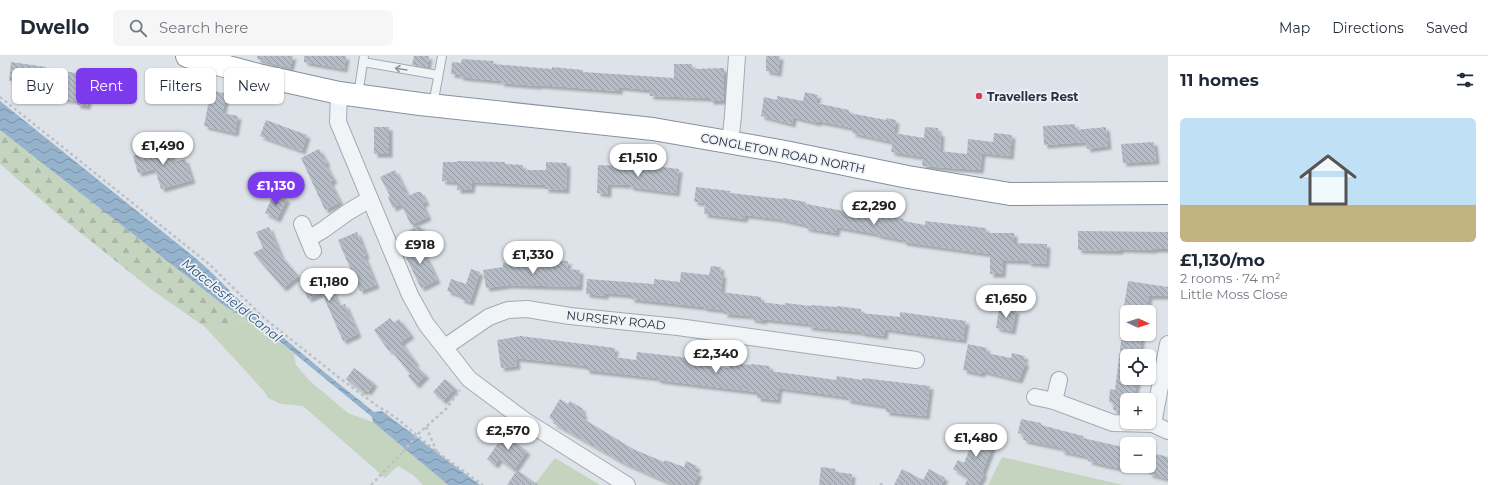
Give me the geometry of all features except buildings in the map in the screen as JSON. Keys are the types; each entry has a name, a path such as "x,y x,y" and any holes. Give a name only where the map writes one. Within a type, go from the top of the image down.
{"highway":[{"name":"CONGLETON ROAD NORTH","path":"187,56 258,75 348,94 433,106 653,129 780,151 908,177 1010,194 1168,193"}],"street":[{"path":"730,143 737,56"},
{"path":"348,94 338,122 410,295 426,324 469,379 524,420 627,485"},
{"path":"302,224 311,245 323,230 348,212 370,199"},
{"name":"NURSERY ROAD","path":"445,347 489,317 508,310 527,309 570,316 686,328 916,360"},
{"path":"1156,408 1168,344"},
{"path":"1054,401 1059,380"},
{"path":"1035,397 1054,401 1113,423 1120,423"},
{"path":"1156,425 1168,431"}],"lane":[{"path":"433,106 442,56"},
{"path":"348,94 364,59 438,75"}],"path":[{"path":"0,98 209,264 270,322 337,376 395,417 437,452 483,485"},
{"path":"371,485 418,434 446,409 469,379"},
{"path":"426,427 437,452"},
{"path":"880,485 884,485"}],"green space":[{"path":"0,130 226,307 251,318 218,328 205,327 152,290 62,218 0,164"},
{"path":"251,318 294,354 296,365 310,381 348,413 373,422 448,485 423,485 413,475 398,466 385,478 303,406 281,404 268,398 264,391 205,327 218,328"},
{"path":"1002,457 1123,485 988,485"},
{"path":"555,458 600,485 534,485"}],"water":[{"name":"Macclesfield Canal","path":"0,101 193,256 241,302 374,412 382,411 480,485 448,485 373,422 372,417 251,318 226,307 0,130"}],"place":[{"name":"Travellers Rest","path":"979,96"}]}
